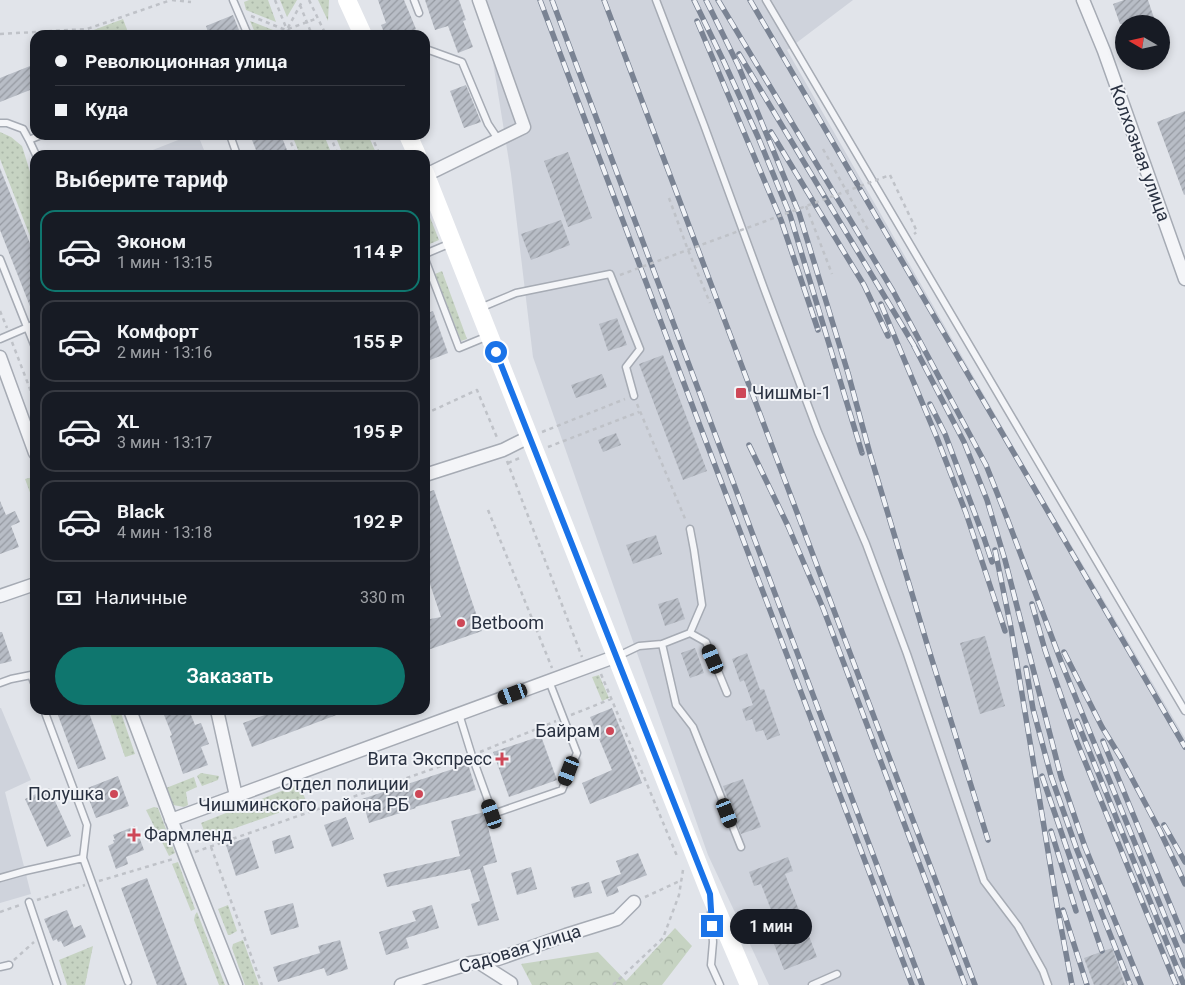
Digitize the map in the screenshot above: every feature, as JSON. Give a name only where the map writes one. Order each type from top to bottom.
[{"type":"main road","points":[[347,0],[361,30]]},
{"type":"main road","points":[[430,187],[710,894],[749,985]]},
{"type":"street","points":[[430,172],[524,127],[479,0]]},
{"type":"street","name":"Колхозная улица","points":[[1083,0],[1104,51],[1185,279]]},
{"type":"street","points":[[0,357],[30,439]]},
{"type":"street","points":[[430,474],[502,450],[532,444]]},
{"type":"street","points":[[0,596],[30,586]]},
{"type":"street","points":[[172,820],[617,656]]},
{"type":"street","points":[[132,715],[236,985]]},
{"type":"street","points":[[222,715],[236,796]]},
{"type":"street","name":"Садовая улица","points":[[401,985],[471,963],[498,958],[617,919],[634,902]]},
{"type":"street","points":[[478,962],[511,985]]},
{"type":"lane","points":[[233,0],[246,30]]},
{"type":"lane","points":[[414,0],[419,13]]},
{"type":"lane","points":[[656,0],[818,432],[866,544],[907,654],[984,881],[1018,926],[1043,971],[1048,985]]},
{"type":"lane","points":[[766,0],[1185,711]]},
{"type":"lane","points":[[430,50],[462,62],[488,124],[498,140]]},
{"type":"lane","points":[[0,123],[7,123],[23,129],[34,150]]},
{"type":"lane","points":[[430,252],[452,243]]},
{"type":"lane","points":[[0,258],[30,335]]},
{"type":"lane","points":[[430,272],[459,348],[490,335]]},
{"type":"lane","points":[[479,308],[516,293],[610,274],[640,350],[626,367],[634,396]]},
{"type":"lane","points":[[0,339],[30,326]]},
{"type":"lane","points":[[617,656],[639,646],[662,644],[690,633],[702,605],[690,529]]},
{"type":"lane","points":[[690,633],[706,642],[727,692]]},
{"type":"lane","points":[[662,644],[676,705],[693,727],[741,847]]},
{"type":"lane","points":[[0,683],[30,676]]},
{"type":"lane","points":[[459,714],[492,814],[562,790],[576,753],[563,718],[553,680]]},
{"type":"lane","points":[[46,715],[87,825],[83,858],[128,982]]},
{"type":"lane","points":[[0,878],[83,858]]},
{"type":"lane","points":[[710,894],[713,942],[711,965],[720,985]]},
{"type":"lane","points":[[29,902],[58,985]]},
{"type":"lane","points":[[0,967],[8,965]]},
{"type":"lane","points":[[812,985],[837,974]]},
{"type":"path","points":[[70,30],[87,29],[172,0],[190,2]]},
{"type":"path","points":[[275,0],[287,30]]},
{"type":"path","points":[[287,30],[303,0]]},
{"type":"path","points":[[309,0],[324,30]]},
{"type":"path","points":[[300,4],[310,30]]},
{"type":"path","points":[[238,12],[287,30],[318,18]]},
{"type":"path","points":[[0,34],[30,32]]},
{"type":"path","points":[[822,149],[868,230]]},
{"type":"path","points":[[620,275],[890,175],[914,224]]},
{"type":"path","points":[[670,198],[688,250],[710,303]]},
{"type":"path","points":[[806,206],[832,274]]},
{"type":"path","points":[[0,311],[30,389]]},
{"type":"path","points":[[430,412],[477,390],[591,666],[612,700],[684,871],[679,895],[663,938],[613,985]]},
{"type":"path","points":[[508,463],[532,444],[634,396],[690,529]]},
{"type":"path","points":[[532,444],[640,412]]},
{"type":"path","points":[[488,510],[553,680]]},
{"type":"path","points":[[0,912],[211,847],[472,756],[612,700]]},
{"type":"path","points":[[211,847],[262,985]]},
{"type":"path","points":[[634,902],[682,880]]},
{"type":"path","points":[[8,965],[41,936]]},
{"type":"shaded area","points":[[483,0],[853,0],[787,50],[1023,463],[1185,738],[1185,985],[769,985],[708,855],[533,357],[511,174]]},
{"type":"shaded area","points":[[178,140],[200,140],[204,150],[153,150]]},
{"type":"shaded area","points":[[0,708],[31,780],[5,792],[31,894],[0,903]]},
{"type":"green space","points":[[249,0],[268,0],[276,22],[246,10],[244,2]]},
{"type":"green space","points":[[280,0],[297,0],[287,17]]},
{"type":"green space","points":[[318,0],[329,0],[328,21]]},
{"type":"green space","points":[[123,19],[127,30],[94,30]]},
{"type":"green space","points":[[250,21],[273,30],[254,30]]},
{"type":"green space","points":[[0,132],[11,137],[22,146],[30,172],[30,236],[0,159]]},
{"type":"green space","points":[[294,140],[326,140],[330,150],[298,150]]},
{"type":"green space","points":[[337,140],[370,140],[375,150],[341,150]]},
{"type":"green space","points":[[430,218],[439,240],[430,244]]},
{"type":"green space","points":[[442,271],[467,339],[461,341],[435,274]]},
{"type":"green space","points":[[30,478],[30,492],[25,479]]},
{"type":"green space","points":[[599,675],[609,698],[602,701],[592,677]]},
{"type":"green space","points":[[111,715],[122,715],[135,754],[125,757]]},
{"type":"green space","points":[[201,773],[219,776],[218,780],[202,786],[197,776]]},
{"type":"green space","points":[[194,777],[197,787],[186,792],[188,805],[184,807],[173,805],[166,788]]},
{"type":"green space","points":[[299,784],[307,803],[207,838],[201,823]]},
{"type":"green space","points":[[154,807],[158,808],[175,853],[169,856],[146,810]]},
{"type":"green space","points":[[178,862],[195,909],[191,911],[172,864]]},
{"type":"green space","points":[[228,905],[237,931],[230,935],[228,935],[218,909]]},
{"type":"green space","points":[[197,912],[225,985],[219,985],[194,920]]},
{"type":"green space","points":[[675,928],[692,946],[662,985],[532,985],[521,964],[598,952],[626,981]]},
{"type":"green space","points":[[243,940],[259,985],[245,985],[232,948],[233,944]]},
{"type":"green space","points":[[93,946],[85,985],[67,985],[59,960]]},
{"type":"building","points":[[378,0],[404,0],[416,29],[383,30],[381,25],[386,23]]},
{"type":"building","points":[[425,0],[459,0],[466,20],[463,21],[473,47],[458,53],[448,26],[435,30]]},
{"type":"building","points":[[1124,0],[1148,0],[1153,15],[1117,15],[1113,4]]},
{"type":"building","points":[[233,15],[239,30],[207,30],[206,26]]},
{"type":"building","points":[[30,66],[30,90],[0,102],[0,78]]},
{"type":"building","points":[[466,85],[481,122],[464,128],[450,91]]},
{"type":"building","points":[[1185,111],[1185,194],[1184,195],[1157,122]]},
{"type":"building","points":[[252,140],[283,140],[287,150],[256,150]]},
{"type":"building","points":[[568,152],[592,218],[568,227],[544,161]]},
{"type":"building","points":[[0,168],[30,243],[30,306],[0,230]]},
{"type":"building","points":[[561,220],[570,245],[531,260],[521,234]]},
{"type":"building","points":[[433,311],[448,353],[430,360],[430,312]]},
{"type":"building","points":[[617,318],[627,345],[608,351],[599,324]]},
{"type":"building","points":[[663,355],[707,471],[683,480],[639,364]]},
{"type":"building","points":[[602,374],[607,387],[576,398],[571,385]]},
{"type":"building","points":[[616,433],[621,445],[603,452],[598,440]]},
{"type":"building","points":[[434,490],[482,631],[430,649],[430,619],[441,617],[430,584],[430,491]]},
{"type":"building","points":[[0,501],[6,515],[15,511],[20,522],[11,526],[19,547],[0,554]]},
{"type":"building","points":[[656,535],[662,554],[633,564],[626,545]]},
{"type":"building","points":[[678,598],[685,619],[665,626],[658,604]]},
{"type":"building","points":[[0,632],[2,632],[12,661],[0,664]]},
{"type":"building","points":[[985,636],[1005,706],[980,714],[960,643]]},
{"type":"building","points":[[695,648],[704,673],[690,678],[681,653]]},
{"type":"building","points":[[747,653],[760,690],[764,689],[780,735],[767,740],[763,730],[756,732],[752,719],[746,721],[742,709],[753,705],[744,680],[740,682],[732,659]]},
{"type":"building","points":[[612,708],[642,783],[590,804],[582,783],[612,770],[590,717]]},
{"type":"building","points":[[58,715],[90,715],[106,759],[78,769]]},
{"type":"building","points":[[164,715],[191,715],[195,725],[201,723],[209,744],[201,747],[208,765],[183,774],[170,736],[172,735]]},
{"type":"building","points":[[265,715],[336,715],[252,747],[243,723]]},
{"type":"building","points":[[541,736],[557,780],[509,797],[493,752]]},
{"type":"building","name":"Отдел полиции Чишминского района РБ","points":[[468,764],[476,790],[415,807],[369,823],[362,799]]},
{"type":"building","points":[[118,776],[129,806],[96,818],[85,789]]},
{"type":"building","points":[[743,779],[761,827],[741,834],[723,786]]},
{"type":"building","points":[[49,788],[71,836],[47,847],[25,799]]},
{"type":"building","points":[[484,812],[497,862],[483,866],[499,920],[478,926],[471,904],[480,901],[470,869],[387,887],[383,874],[460,856],[451,821]]},
{"type":"building","points":[[346,817],[354,839],[332,847],[324,825]]},
{"type":"building","points":[[135,826],[144,850],[126,857],[128,864],[116,869],[108,846],[114,843],[113,835]]},
{"type":"building","points":[[290,835],[294,848],[275,854],[272,841]]},
{"type":"building","points":[[249,837],[259,868],[236,876],[226,845]]},
{"type":"building","points":[[638,853],[647,875],[617,887],[619,892],[607,897],[601,881],[621,874],[616,861]]},
{"type":"building","points":[[788,857],[793,871],[785,874],[817,957],[784,970],[774,944],[783,941],[761,884],[754,886],[749,872]]},
{"type":"building","points":[[531,867],[537,889],[517,895],[511,873]]},
{"type":"building","points":[[147,878],[187,985],[157,985],[121,888]]},
{"type":"building","points":[[589,882],[592,893],[574,898],[571,887]]},
{"type":"building","points":[[293,903],[299,927],[271,935],[264,911]]},
{"type":"building","points":[[432,905],[439,928],[406,938],[409,948],[386,955],[379,932],[416,921],[412,911]]},
{"type":"building","points":[[67,910],[74,928],[81,925],[86,937],[64,947],[61,941],[58,942],[57,939],[53,941],[44,919]]},
{"type":"building","points":[[340,940],[348,969],[327,976],[324,968],[278,982],[273,967],[320,953],[318,946]]},
{"type":"building","points":[[1112,948],[1125,985],[1094,985],[1084,958]]},
{"type":"railway","points":[[540,0],[912,985]]},
{"type":"railway","points":[[552,0],[922,985]]},
{"type":"railway","points":[[604,0],[975,985]]},
{"type":"railway","points":[[694,0],[758,137],[790,215],[862,453]]},
{"type":"railway","points":[[706,0],[738,65],[799,213],[928,647],[988,840]]},
{"type":"railway","points":[[718,0],[893,291],[986,465],[1062,664],[1185,966]]},
{"type":"railway","points":[[750,0],[1185,747]]},
{"type":"railway","points":[[697,21],[781,220],[818,330]]},
{"type":"railway","points":[[739,54],[918,352]]},
{"type":"railway","points":[[771,132],[864,285],[888,336]]},
{"type":"railway","points":[[881,304],[966,513],[1005,631]]},
{"type":"railway","points":[[914,346],[964,442],[987,500],[1005,560],[1061,777],[1085,847],[1141,985]]},
{"type":"railway","points":[[930,404],[945,434],[992,562]]},
{"type":"railway","points":[[749,445],[788,526],[823,608],[965,985]]},
{"type":"railway","points":[[995,550],[1011,628],[1072,985]]},
{"type":"railway","points":[[1032,604],[1045,650],[1077,742],[1176,985]]},
{"type":"railway","points":[[1064,652],[1102,727],[1160,831],[1185,884]]},
{"type":"railway","points":[[1026,668],[1033,709],[1051,776],[1077,850],[1130,985]]},
{"type":"railway","points":[[1077,721],[1184,985]]},
{"type":"railway","points":[[1103,741],[1185,941]]},
{"type":"railway","points":[[1042,776],[1102,951]]},
{"type":"railway","points":[[1164,825],[1185,862]]},
{"type":"railway","points":[[1051,831],[1076,911]]},
{"type":"railway","points":[[1063,910],[1087,985]]},
{"type":"place","name":"Чишмы-1","points":[[741,393]]},
{"type":"place","name":"Betboom","points":[[461,623]]},
{"type":"place","name":"Байрам","points":[[610,731]]},
{"type":"place","name":"Вита Экспресс","points":[[502,759]]},
{"type":"place","name":"Полушка","points":[[114,794]]},
{"type":"place","name":"Отдел полиции Чишминского района РБ","points":[[419,794]]},
{"type":"place","name":"Фармленд","points":[[134,835]]},
{"type":"route","points":[[496,352],[710,894],[712,926]]}]
